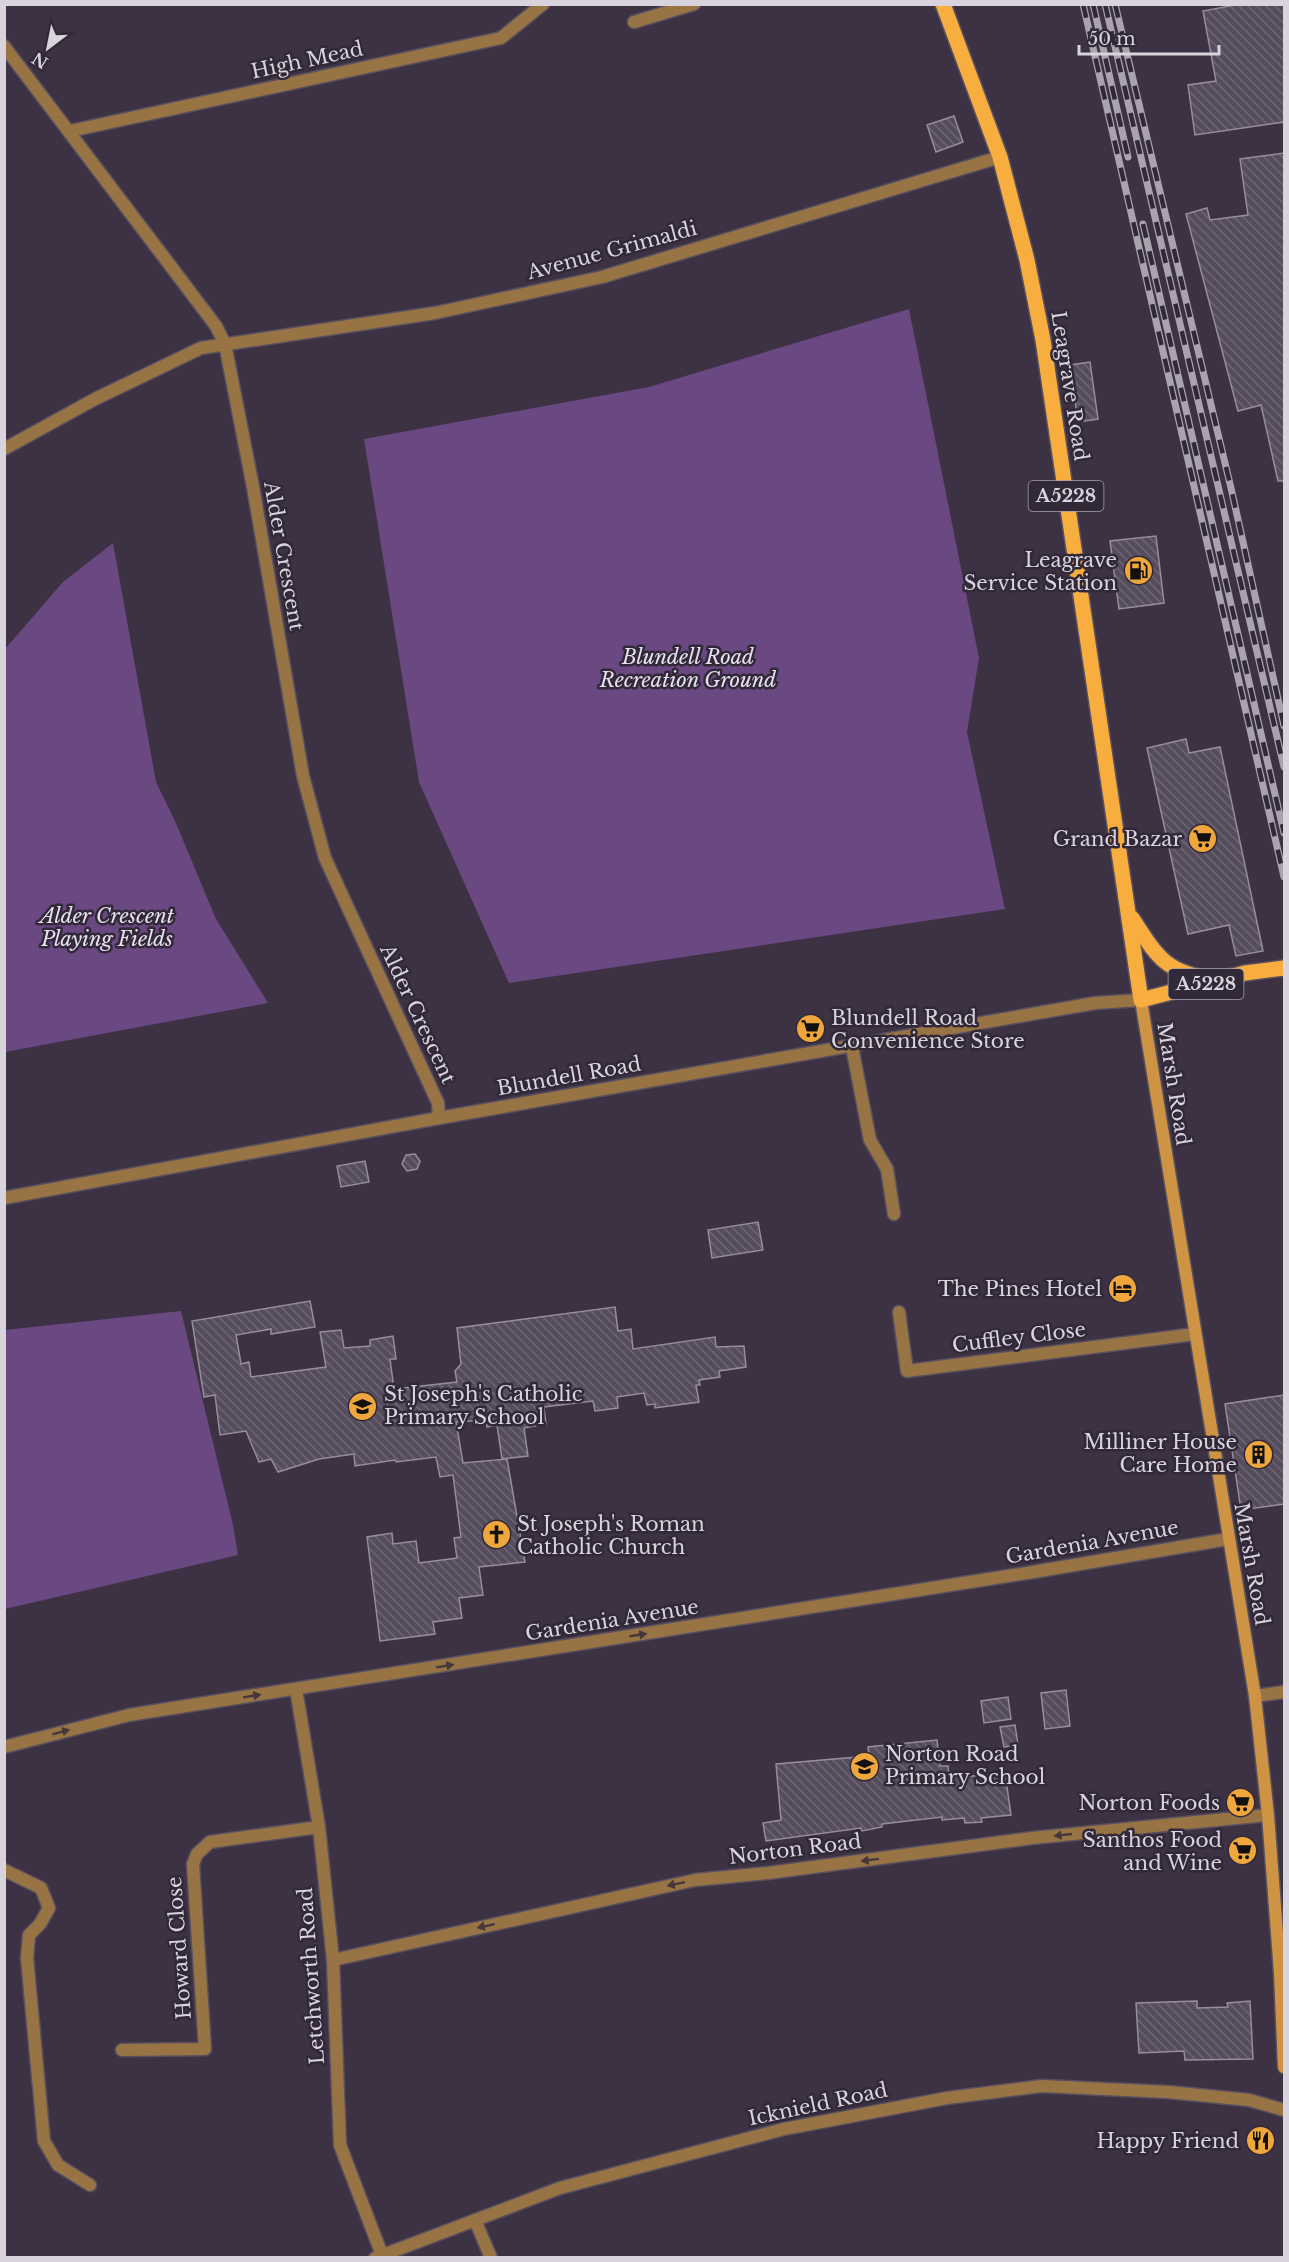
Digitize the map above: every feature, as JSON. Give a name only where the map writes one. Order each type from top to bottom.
[{"type":"main road","name":"Leagrave Road","points":[[943,4],[1000,157],[1027,260],[1043,340],[1141,1000]]},
{"type":"main road","points":[[1129,913],[1151,948],[1167,965],[1184,974],[1215,980]]},
{"type":"main road","name":"A5228","points":[[1141,1000],[1204,985],[1215,980],[1278,968]]},
{"type":"main road","name":"Marsh Road","points":[[1141,1000],[1255,1696],[1282,1973],[1284,2067]]},
{"type":"street","name":"High Mead","points":[[70,131],[501,38],[543,4]]},
{"type":"street","points":[[634,22],[694,4]]},
{"type":"street","name":"Alder Crescent","points":[[4,46],[216,326],[225,344],[253,487],[303,776],[325,858],[438,1103],[439,1118]]},
{"type":"street","name":"Avenue Grimaldi","points":[[4,449],[152,371],[201,348],[435,313],[602,277],[1000,157]]},
{"type":"street","name":"Blundell Road","points":[[4,1197],[1095,1003],[1141,1000]]},
{"type":"street","points":[[852,1047],[870,1140],[887,1169],[894,1214]]},
{"type":"street","name":"Cuffley Close","points":[[899,1312],[907,1371],[1195,1335]]},
{"type":"street","name":"Gardenia Avenue","points":[[4,1747],[129,1715],[1069,1567],[1228,1539]]},
{"type":"street","name":"Letchworth Road","points":[[296,1689],[319,1827],[333,1960],[340,2145],[379,2256]]},
{"type":"street","points":[[1255,1696],[1284,1692]]},
{"type":"street","name":"Norton Road","points":[[333,1960],[695,1880],[768,1873],[1032,1838],[1268,1815]]},
{"type":"street","name":"Howard Close","points":[[122,2050],[206,2049],[193,1864],[196,1854],[210,1842],[319,1827]]},
{"type":"street","points":[[4,1870],[41,1888],[49,1908],[40,1924],[29,1935],[27,1958],[44,2141],[58,2165],[90,2185]]},
{"type":"street","name":"Icknield Road","points":[[379,2256],[560,2188],[773,2132],[947,2098],[1042,2086],[1168,2092],[1249,2100],[1284,2110]]},
{"type":"street","points":[[475,2220],[491,2258]]},
{"type":"green space","name":"Blundell Road Recreation Ground","points":[[909,309],[979,658],[967,732],[1005,909],[509,983],[419,782],[364,439],[649,387]]},
{"type":"green space","name":"Alder Crescent Playing Fields","points":[[113,543],[156,782],[216,919],[268,1003],[5,1052],[5,649],[63,582]]},
{"type":"green space","points":[[181,1311],[233,1525],[238,1555],[5,1609],[5,1330]]},
{"type":"building","points":[[1240,4],[1284,4],[1284,122],[1195,135],[1188,85],[1216,81],[1203,11]]},
{"type":"building","points":[[954,116],[963,142],[936,152],[927,125]]},
{"type":"building","points":[[1284,153],[1284,481],[1278,481],[1261,405],[1238,411],[1186,214],[1207,208],[1210,220],[1248,215],[1240,159]]},
{"type":"building","points":[[1090,362],[1098,419],[1078,422],[1070,365]]},
{"type":"building","points":[[1156,536],[1164,603],[1119,609],[1110,541]]},
{"type":"building","name":"Grand Bazar","points":[[1186,739],[1189,753],[1220,747],[1263,951],[1236,956],[1229,925],[1188,934],[1147,748]]},
{"type":"building","points":[[415,1154],[420,1161],[417,1169],[407,1171],[402,1164],[406,1155]]},
{"type":"building","points":[[365,1161],[369,1182],[341,1187],[337,1166]]},
{"type":"building","points":[[758,1222],[763,1250],[712,1258],[708,1230]]},
{"type":"building","points":[[310,1301],[315,1327],[271,1334],[271,1329],[236,1335],[241,1364],[249,1362],[251,1377],[326,1367],[320,1332],[341,1330],[344,1348],[370,1346],[370,1340],[393,1336],[396,1359],[390,1359],[394,1389],[457,1382],[455,1371],[461,1364],[457,1328],[615,1307],[618,1331],[631,1329],[633,1349],[715,1337],[716,1347],[744,1346],[746,1367],[719,1371],[720,1377],[699,1380],[700,1385],[696,1385],[699,1402],[655,1408],[655,1404],[647,1405],[644,1393],[617,1397],[618,1408],[595,1411],[593,1401],[544,1407],[546,1424],[524,1428],[528,1456],[502,1459],[497,1425],[487,1427],[486,1420],[456,1422],[463,1463],[507,1459],[525,1562],[479,1567],[483,1595],[459,1598],[462,1618],[433,1622],[435,1634],[380,1641],[367,1537],[392,1533],[393,1544],[416,1541],[419,1563],[457,1558],[454,1538],[461,1537],[453,1475],[440,1477],[436,1457],[355,1466],[354,1454],[319,1459],[278,1472],[271,1459],[259,1462],[246,1431],[220,1435],[215,1395],[204,1397],[192,1321]]},
{"type":"building","name":"Milliner House Care Home","points":[[1284,1395],[1284,1504],[1241,1510],[1225,1404]]},
{"type":"building","points":[[1066,1690],[1070,1726],[1045,1729],[1041,1693]]},
{"type":"building","points":[[1008,1697],[1011,1719],[984,1723],[981,1701]]},
{"type":"building","points":[[1015,1725],[1018,1745],[1004,1747],[1000,1727]]},
{"type":"building","points":[[937,1740],[940,1766],[948,1766],[949,1778],[1005,1773],[1011,1815],[981,1818],[982,1822],[965,1823],[964,1818],[942,1820],[942,1817],[882,1824],[882,1827],[862,1831],[861,1828],[766,1841],[763,1823],[781,1820],[776,1764],[869,1756],[868,1747]]},
{"type":"building","points":[[1197,2001],[1197,2008],[1228,2007],[1227,2003],[1250,2001],[1253,2059],[1185,2060],[1184,2051],[1139,2053],[1136,2003]]},
{"type":"railway","points":[[1083,4],[1284,877]]},
{"type":"railway","points":[[1093,4],[1128,157]]},
{"type":"railway","points":[[1105,4],[1284,767]]},
{"type":"railway","points":[[1115,4],[1231,488],[1284,726]]},
{"type":"railway","points":[[1143,224],[1284,833]]},
{"type":"place","name":"Leagrave Service Station","points":[[1138,571]]},
{"type":"place","name":"Grand Bazar","points":[[1203,839]]},
{"type":"place","name":"Blundell Road Convenience Store","points":[[810,1029]]},
{"type":"place","name":"The Pines Hotel","points":[[1123,1289]]},
{"type":"place","name":"St Joseph's Catholic Primary School","points":[[363,1406]]},
{"type":"place","name":"Milliner House Care Home","points":[[1258,1454]]},
{"type":"place","name":"St Joseph's Roman Catholic Church","points":[[496,1535]]},
{"type":"place","name":"Norton Road Primary School","points":[[864,1766]]},
{"type":"place","name":"Norton Foods","points":[[1241,1803]]},
{"type":"place","name":"Santhos Food and Wine","points":[[1243,1851]]},
{"type":"place","name":"Happy Friend","points":[[1260,2141]]}]
